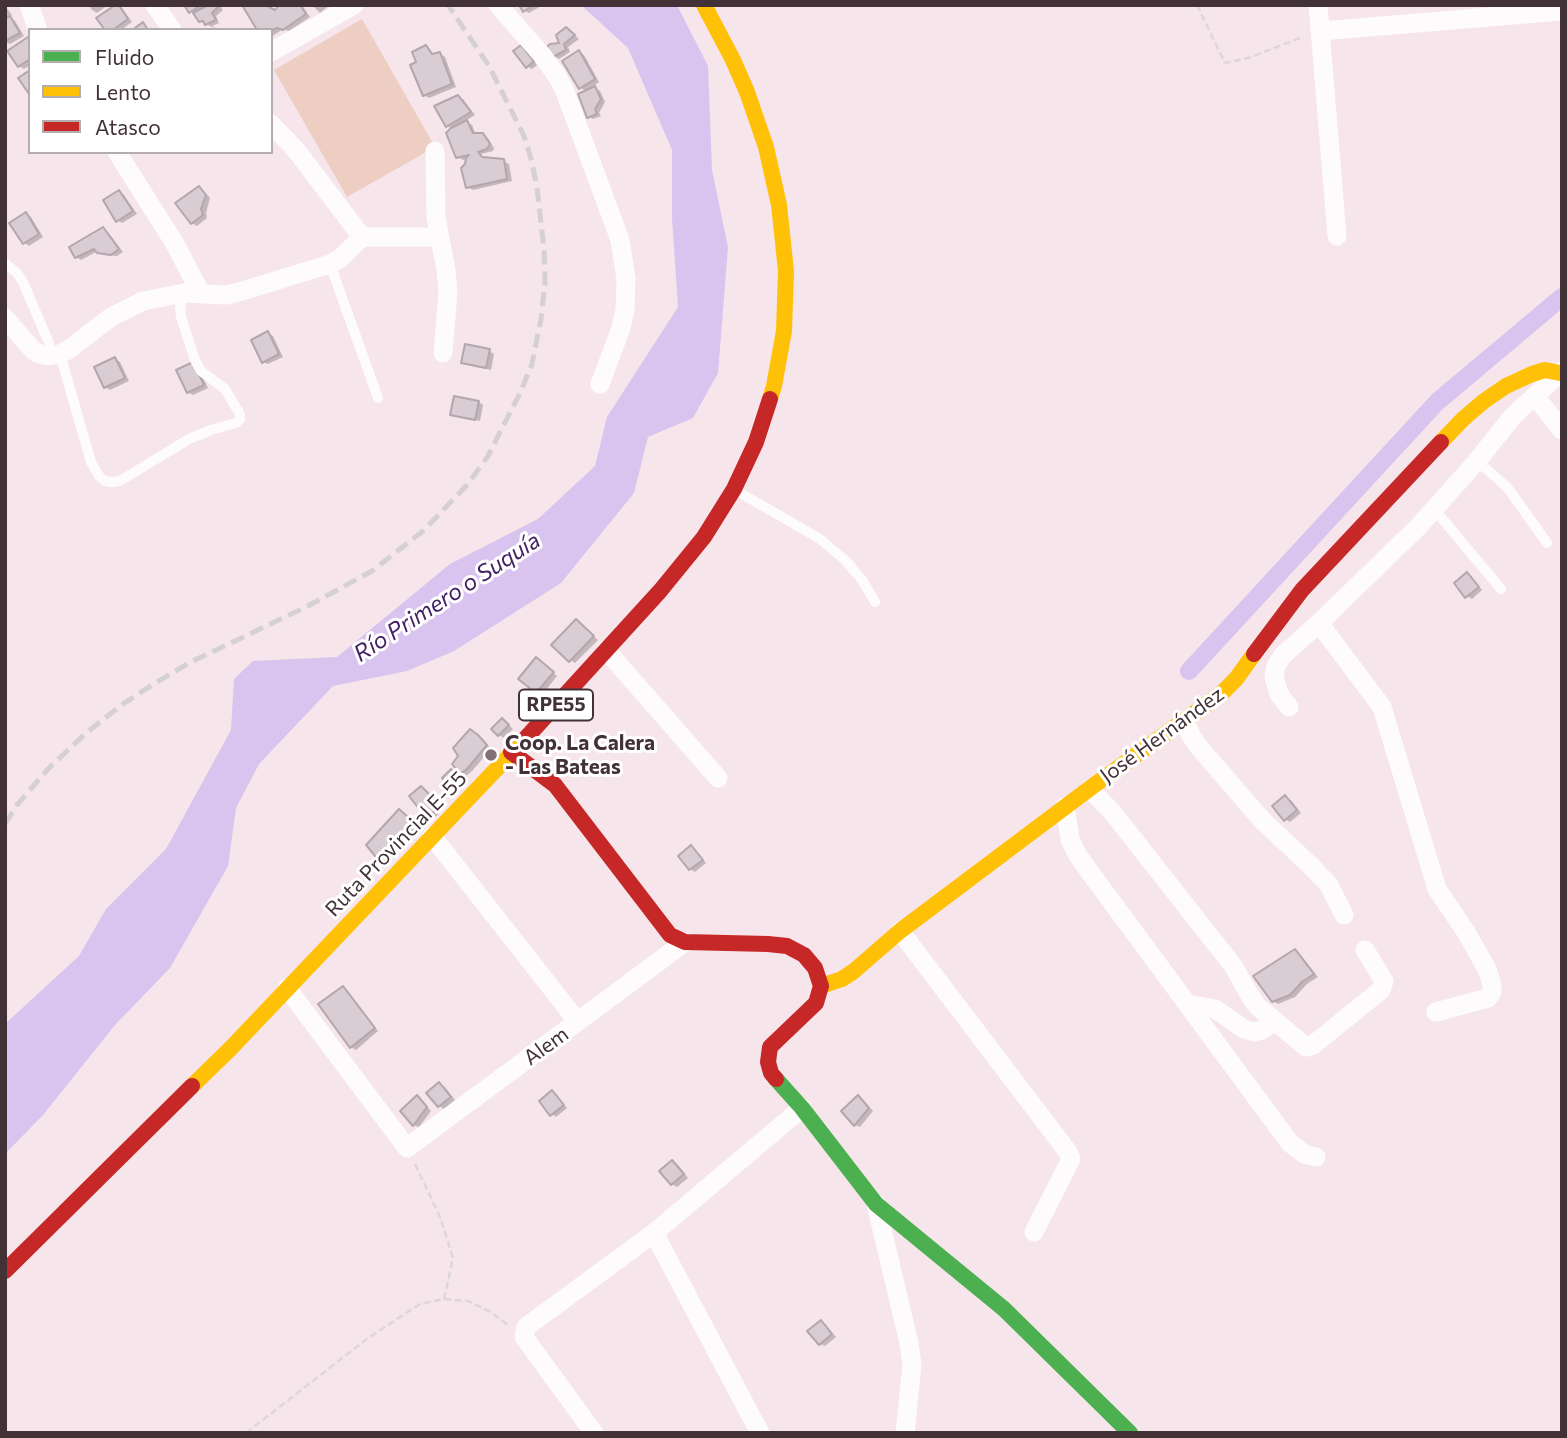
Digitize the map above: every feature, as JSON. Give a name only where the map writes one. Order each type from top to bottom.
[{"type":"street","points":[[29,5],[37,28]]},
{"type":"street","points":[[155,5],[171,28]]},
{"type":"street","points":[[273,51],[354,5]]},
{"type":"street","points":[[498,5],[558,76],[620,240],[626,279],[625,310],[600,384]]},
{"type":"street","name":"Ruta Provincial E-55","points":[[5,1270],[230,1049],[511,752],[684,563],[734,489],[756,442],[774,386],[784,331],[786,271],[779,205],[766,147],[747,92],[704,5]]},
{"type":"street","points":[[1318,5],[1337,236]]},
{"type":"street","points":[[1320,31],[1507,10],[1562,11]]},
{"type":"street","points":[[273,126],[296,150],[362,237]]},
{"type":"street","points":[[435,151],[436,217],[448,292],[443,353]]},
{"type":"street","points":[[118,154],[175,244],[192,293]]},
{"type":"street","points":[[5,318],[33,350],[39,354],[55,355],[68,350],[111,317],[143,301],[192,293],[226,295],[239,292],[330,264],[340,259],[362,237],[440,237]]},
{"type":"street","name":"José Hernández","points":[[821,986],[842,979],[854,971],[900,931],[1221,694],[1236,679],[1302,590],[1463,419],[1506,386],[1545,370],[1561,372]]},
{"type":"street","name":"José Hernández","points":[[1289,707],[1279,694],[1274,677],[1276,666],[1283,655],[1418,527],[1513,416],[1561,372]]},
{"type":"street","points":[[1535,396],[1562,430]]},
{"type":"street","points":[[1319,623],[1382,707],[1437,889],[1483,959],[1492,985],[1488,998],[1436,1012]]},
{"type":"street","points":[[606,650],[718,778]]},
{"type":"street","points":[[1185,720],[1198,746],[1262,820],[1329,886],[1344,915]]},
{"type":"street","points":[[511,752],[555,785],[670,935],[685,942],[787,946],[803,954],[815,968],[821,986],[816,1003],[770,1047],[768,1062],[771,1073],[802,1108],[876,1204],[1004,1309],[1130,1433]]},
{"type":"street","points":[[1090,789],[1113,813],[1234,967],[1257,1006],[1306,1047],[1313,1045],[1381,990],[1384,981],[1365,950]]},
{"type":"street","points":[[1065,807],[1070,839],[1077,854],[1290,1143],[1304,1154],[1316,1157]]},
{"type":"street","points":[[432,836],[578,1022]]},
{"type":"street","points":[[900,931],[1068,1152],[1071,1159],[1034,1232]]},
{"type":"street","name":"Alem","points":[[407,1148],[685,942]]},
{"type":"street","points":[[287,988],[407,1148]]},
{"type":"street","points":[[1188,1004],[1215,1009],[1244,1029],[1254,1032],[1275,1021]]},
{"type":"street","points":[[594,1433],[524,1336],[526,1327],[654,1233],[802,1108]]},
{"type":"street","points":[[876,1204],[912,1365],[905,1433]]},
{"type":"street","points":[[654,1233],[760,1433]]},
{"type":"lane","points":[[5,263],[23,282],[55,355],[91,462],[105,481],[120,481],[189,439],[236,423],[240,419],[240,414],[225,389],[201,371],[195,360],[180,308],[192,293]]},
{"type":"lane","points":[[330,264],[379,398]]},
{"type":"lane","points":[[1477,461],[1507,487],[1547,543]]},
{"type":"lane","points":[[734,489],[820,539],[846,561],[875,602]]},
{"type":"lane","points":[[1434,509],[1501,589]]},
{"type":"path","points":[[1198,5],[1225,63],[1248,58],[1320,31]]},
{"type":"path","points":[[407,1148],[440,1217],[453,1258],[443,1299]]},
{"type":"path","points":[[246,1433],[368,1338],[419,1304],[443,1299],[468,1301],[491,1312],[524,1336]]},
{"type":"shaded area","points":[[362,19],[435,147],[347,197],[274,70]]},
{"type":"water","name":"Río Primero o Suquía","points":[[581,5],[677,5],[708,66],[712,170],[728,247],[718,373],[693,418],[648,437],[634,493],[561,583],[454,651],[407,671],[333,686],[259,764],[236,808],[228,866],[170,968],[115,1025],[43,1115],[5,1154],[5,1024],[79,956],[106,909],[166,849],[231,730],[234,679],[253,661],[337,657],[450,564],[538,519],[595,466],[607,417],[678,307],[672,218],[672,150],[628,48]]},
{"type":"building","points":[[119,5],[128,19],[116,28],[104,28],[96,18]]},
{"type":"building","points":[[184,5],[201,5],[189,13]]},
{"type":"building","points":[[208,5],[218,5],[212,13],[216,20],[205,25],[203,21],[199,22],[193,13]]},
{"type":"building","points":[[242,5],[265,5],[275,10],[279,5],[300,5],[306,14],[283,30],[256,28]]},
{"type":"building","points":[[519,5],[534,5],[523,12]]},
{"type":"building","points":[[10,16],[20,33],[5,41],[5,19]]},
{"type":"building","points":[[143,22],[147,28],[135,28]]},
{"type":"building","points":[[566,27],[575,35],[564,44],[566,50],[553,57],[546,48],[550,44],[559,43],[556,35]]},
{"type":"building","points":[[28,37],[28,60],[18,67],[7,51]]},
{"type":"building","points":[[426,45],[432,54],[440,52],[452,84],[423,96],[410,65],[416,62],[412,52]]},
{"type":"building","points":[[521,45],[534,61],[526,68],[513,51]]},
{"type":"building","points":[[579,50],[595,79],[579,89],[562,61]]},
{"type":"building","points":[[28,71],[28,93],[18,78]]},
{"type":"building","points":[[595,86],[601,99],[595,109],[597,114],[587,118],[578,94]]},
{"type":"building","points":[[458,95],[471,112],[446,127],[434,106]]},
{"type":"building","points":[[467,120],[473,133],[483,133],[490,144],[487,149],[478,152],[482,157],[504,159],[507,179],[466,188],[461,168],[469,155],[456,158],[446,133]]},
{"type":"building","points":[[199,186],[206,195],[201,209],[203,215],[191,224],[175,203]]},
{"type":"building","points":[[119,190],[133,211],[116,222],[103,200]]},
{"type":"building","points":[[26,212],[39,234],[23,244],[9,223]]},
{"type":"building","points":[[103,227],[119,249],[111,255],[97,253],[94,249],[75,258],[69,247]]},
{"type":"building","points":[[268,331],[279,354],[262,363],[251,340]]},
{"type":"building","points":[[465,344],[490,349],[486,368],[461,363]]},
{"type":"building","points":[[115,357],[125,378],[104,388],[94,367]]},
{"type":"building","points":[[193,362],[204,385],[187,393],[176,370]]},
{"type":"building","points":[[454,396],[479,401],[475,420],[450,415]]},
{"type":"building","points":[[1467,572],[1479,587],[1465,598],[1454,583]]},
{"type":"building","points":[[576,619],[594,636],[569,662],[551,645]]},
{"type":"building","points":[[536,657],[554,672],[536,693],[518,679]]},
{"type":"building","points":[[502,718],[509,725],[498,736],[491,729]]},
{"type":"building","points":[[470,729],[487,745],[460,774],[452,764],[458,756],[453,748]]},
{"type":"building","points":[[451,769],[460,780],[450,789],[442,778]]},
{"type":"building","points":[[421,786],[433,798],[430,803],[436,810],[428,816],[409,796]]},
{"type":"building","points":[[1285,795],[1297,810],[1284,821],[1272,806]]},
{"type":"building","points":[[399,809],[417,825],[381,863],[366,845]]},
{"type":"building","points":[[691,845],[703,860],[689,870],[678,856]]},
{"type":"building","points":[[1295,949],[1314,974],[1290,995],[1272,1002],[1253,976]]},
{"type":"building","points":[[343,986],[375,1028],[350,1048],[318,1004]]},
{"type":"building","points":[[439,1082],[451,1097],[438,1107],[426,1093]]},
{"type":"building","points":[[552,1090],[564,1105],[550,1116],[539,1101]]},
{"type":"building","points":[[417,1095],[427,1107],[413,1126],[400,1111]]},
{"type":"building","points":[[858,1095],[869,1108],[854,1126],[841,1111]]},
{"type":"building","points":[[672,1160],[684,1174],[671,1185],[659,1171]]},
{"type":"building","points":[[821,1320],[832,1334],[819,1345],[807,1331]]},
{"type":"waterway","points":[[1189,671],[1437,402],[1562,297]]},
{"type":"railway","points":[[5,824],[17,805],[49,768],[120,706],[189,663],[308,606],[372,571],[423,531],[467,485],[488,456],[532,364],[545,283],[544,249],[537,188],[524,136],[489,66],[448,5]]},
{"type":"traffic: fast","points":[[776,1079],[802,1108],[876,1204],[1004,1309],[1130,1433]]},
{"type":"traffic: slow","points":[[704,5],[747,92],[766,147],[779,205],[786,271],[784,331],[770,399]]},
{"type":"traffic: slow","points":[[1441,442],[1463,419],[1506,386],[1545,370],[1560,373]]},
{"type":"traffic: slow","points":[[821,986],[842,979],[854,971],[900,931],[1221,694],[1254,654]]},
{"type":"traffic: slow","points":[[192,1086],[525,739]]},
{"type":"traffic: jam","points":[[525,739],[660,591],[704,537],[734,489],[756,442],[770,399]]},
{"type":"traffic: jam","points":[[1254,654],[1302,590],[1441,442]]},
{"type":"traffic: jam","points":[[511,752],[555,785],[670,935],[685,942],[787,946],[804,955],[815,968],[821,986],[816,1003],[770,1047],[768,1062],[776,1079]]},
{"type":"traffic: jam","points":[[5,1271],[192,1086]]},
{"type":"place","name":"Coop. La Calera - Las Bateas","points":[[491,755]]}]
